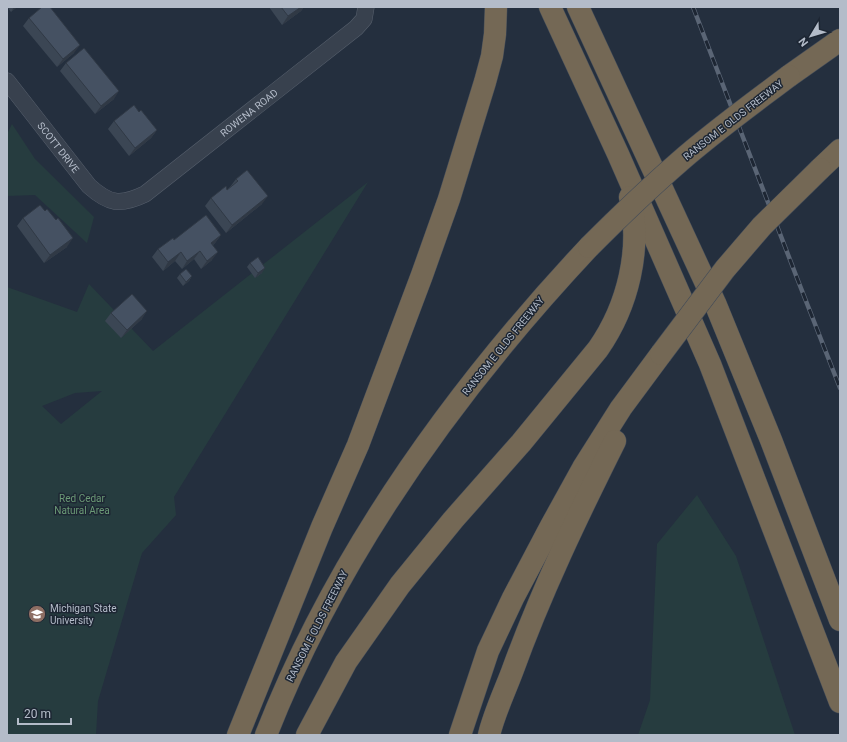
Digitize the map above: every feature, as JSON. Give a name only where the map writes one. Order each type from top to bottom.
[{"type":"highway","points":[[238,735],[322,527],[358,445],[430,254],[449,199],[492,56],[495,34],[496,7]]},
{"type":"highway","points":[[550,7],[618,154],[710,364],[840,702]]},
{"type":"highway","points":[[578,7],[715,302],[768,432],[840,620]]},
{"type":"highway","name":"RANSOM E OLDS FREEWAY","points":[[266,735],[288,682],[327,603],[377,518],[441,425],[496,352],[537,303],[589,247],[624,212],[679,162],[789,76],[840,40]]},
{"type":"highway","points":[[460,735],[488,651],[520,585],[583,468],[621,408],[725,269],[762,226],[840,150]]},
{"type":"highway","points":[[307,735],[346,662],[400,585],[453,520],[525,437],[608,335],[624,296],[631,271],[634,250],[634,228],[631,202],[618,154]]},
{"type":"highway","points":[[489,735],[518,654],[550,576],[578,516],[661,354]]},
{"type":"street","name":"ROWENA ROAD","points":[[118,202],[132,201],[145,194],[356,28],[364,19],[366,7]]},
{"type":"street","name":"SCOTT DRIVE","points":[[7,81],[89,186],[101,197],[118,202]]},
{"type":"green space","points":[[12,124],[35,159],[94,217],[87,243],[35,195],[7,196],[7,134]]},
{"type":"green space","name":"Red Cedar Natural Area","points":[[368,182],[174,497],[176,515],[142,553],[98,701],[96,735],[7,735],[7,287],[77,312],[89,284],[153,351]],"holes":[[[102,391],[61,424],[42,406],[75,393]]]},
{"type":"green space","points":[[697,495],[736,556],[795,735],[638,735],[650,700],[657,544]]},
{"type":"building","points":[[42,7],[50,7],[80,45],[63,59],[29,18]]},
{"type":"building","points":[[281,7],[301,7],[288,16]]},
{"type":"building","points":[[84,48],[119,91],[101,106],[66,63]]},
{"type":"building","points":[[134,105],[139,112],[141,110],[157,130],[135,148],[114,121]]},
{"type":"building","points":[[247,170],[268,196],[232,225],[211,198],[226,186],[227,190],[238,181],[236,179]]},
{"type":"building","points":[[40,205],[45,211],[47,209],[56,220],[58,218],[73,238],[50,255],[23,218]]},
{"type":"building","points":[[206,215],[221,235],[211,243],[218,252],[207,261],[200,251],[187,261],[181,252],[168,262],[158,249],[173,238],[174,240]]},
{"type":"building","points":[[258,257],[265,268],[258,273],[250,263]]},
{"type":"building","points":[[186,269],[192,276],[186,282],[180,274]]},
{"type":"building","points":[[132,294],[147,311],[127,330],[111,313]]},
{"type":"railway","points":[[693,7],[840,388]]},
{"type":"place","name":"Michigan State University","points":[[37,614]]}]
